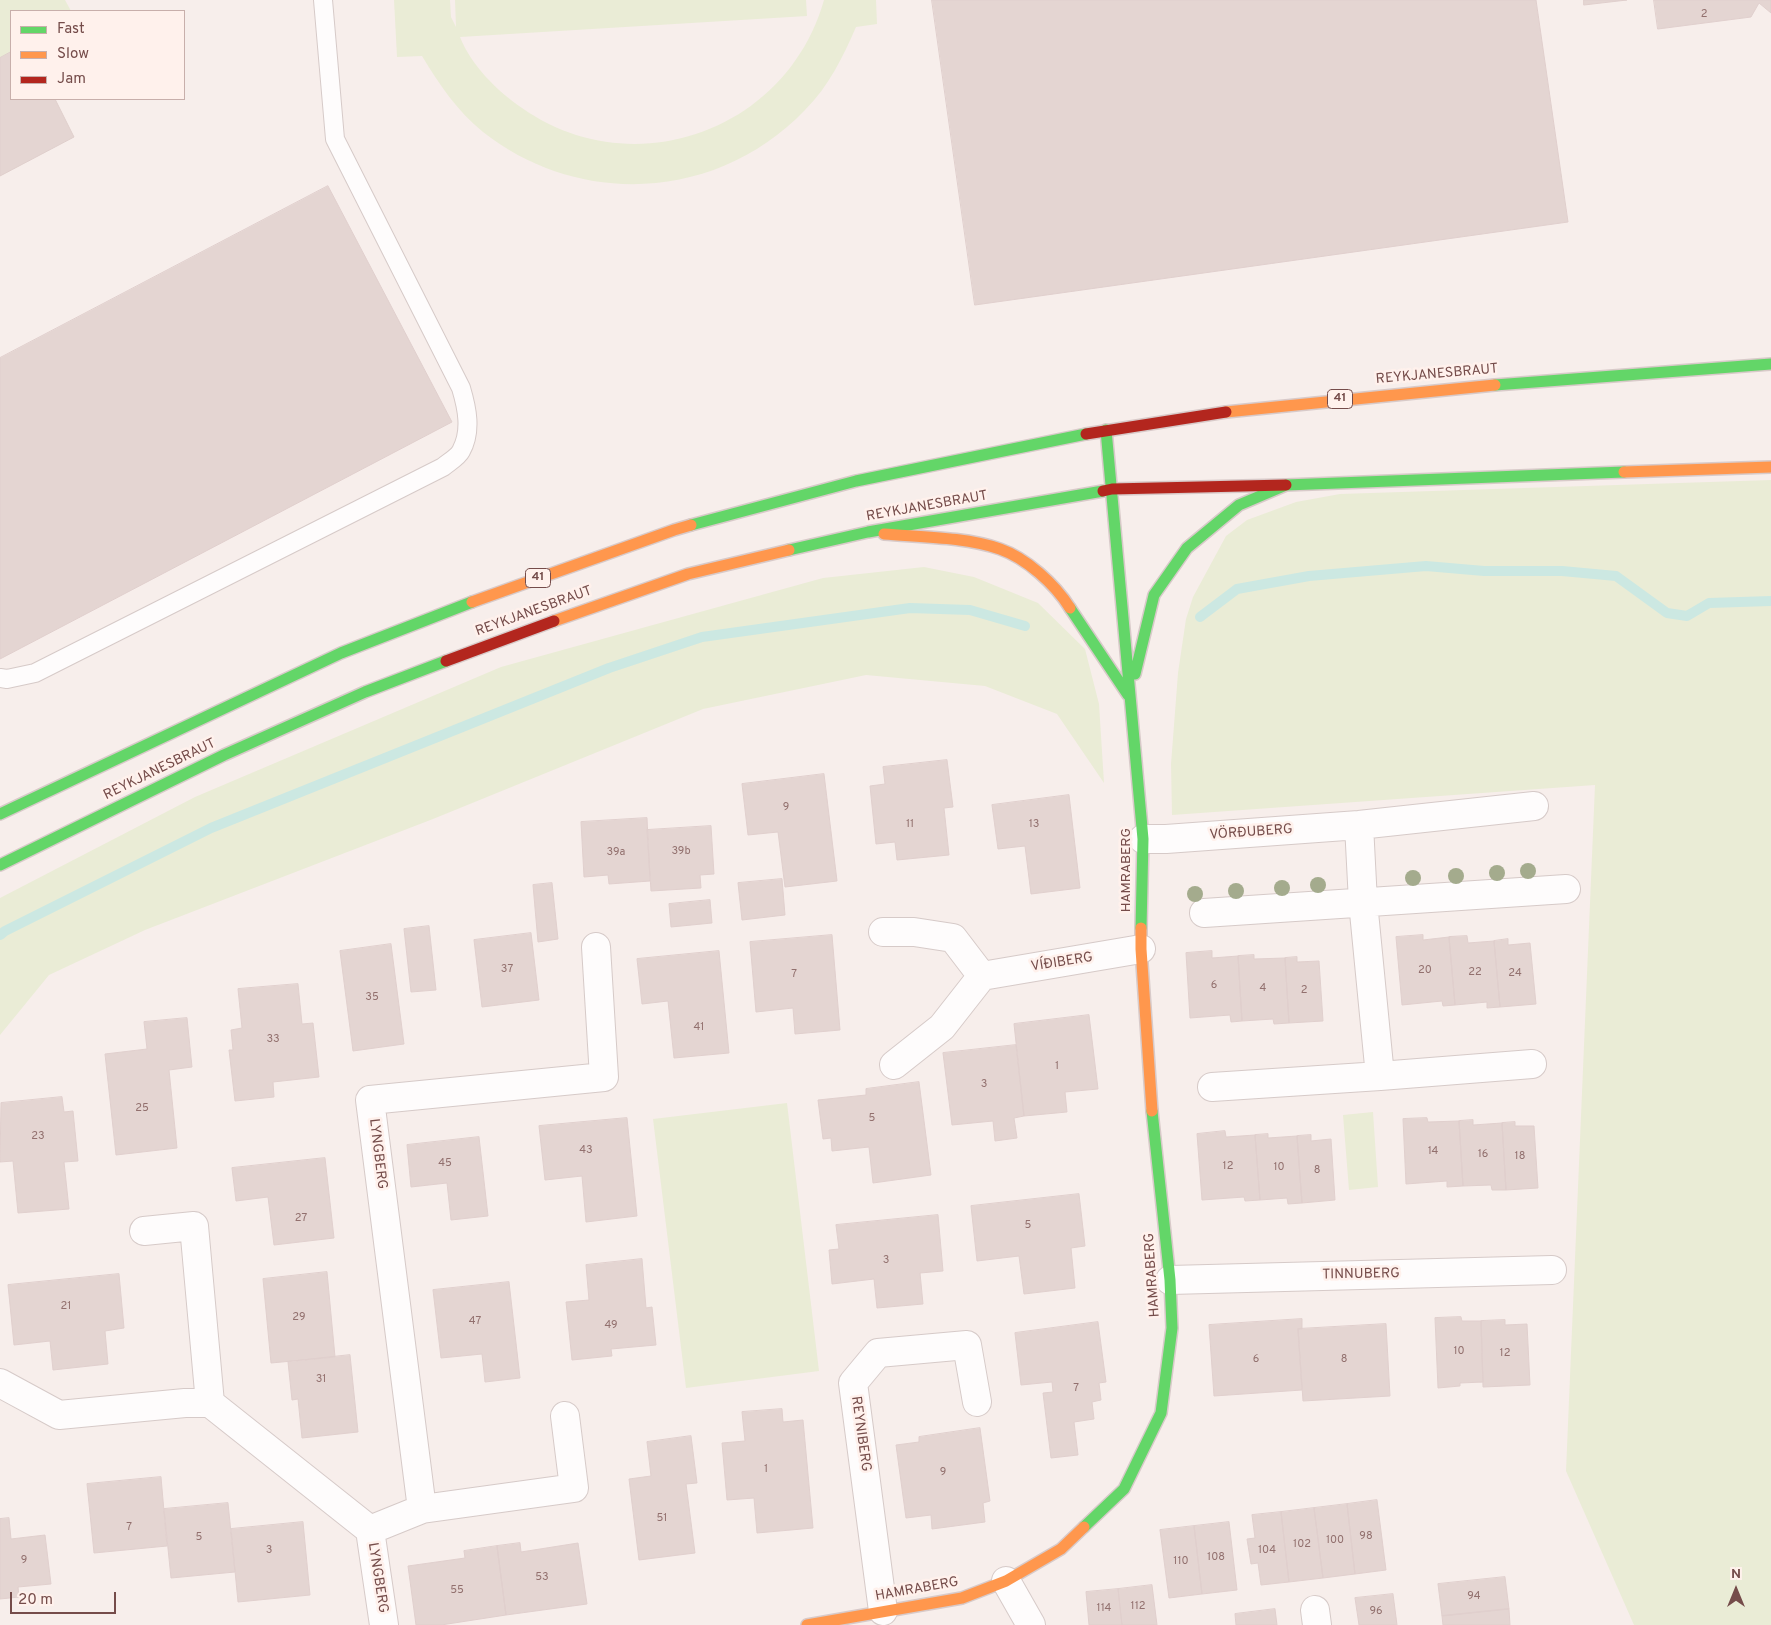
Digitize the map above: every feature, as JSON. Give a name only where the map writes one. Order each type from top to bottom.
[{"type":"main road","name":"REYKJANESBRAUT","points":[[0,814],[341,653],[489,595],[655,537],[856,481],[1106,430],[1192,416],[1325,400],[1575,378],[1771,364]]},
{"type":"main road","points":[[1106,430],[1129,697]]},
{"type":"main road","name":"REYKJANESBRAUT","points":[[0,865],[242,747],[365,692],[484,646],[688,574],[868,532],[1112,489],[1286,485],[1771,467]]},
{"type":"main road","points":[[1129,697],[1154,595],[1187,548],[1239,505],[1286,485]]},
{"type":"main road","points":[[868,532],[963,540],[1000,549],[1034,568],[1062,595],[1129,697]]},
{"type":"main road","name":"HAMRABERG","points":[[807,1625],[962,1598],[1006,1581],[1062,1549],[1124,1489],[1161,1413],[1172,1328],[1170,1280],[1150,1092],[1141,949],[1143,839],[1129,697]]},
{"type":"street","name":"VÖRÐUBERG","points":[[1143,839],[1359,825],[1534,806]]},
{"type":"street","points":[[1359,825],[1363,902],[1380,1076]]},
{"type":"street","points":[[1204,913],[1566,889]]},
{"type":"street","points":[[883,932],[914,932],[953,938],[982,976],[942,1027],[894,1065]]},
{"type":"street","name":"LYNGBERG","points":[[422,1509],[370,1100],[604,1077],[596,948]]},
{"type":"street","name":"VÍÐIBERG","points":[[982,976],[1141,949]]},
{"type":"street","points":[[1212,1088],[1532,1064]]},
{"type":"street","points":[[0,1383],[58,1415],[175,1404],[210,1403],[194,1226],[144,1231]]},
{"type":"street","name":"TINNUBERG","points":[[1170,1280],[1552,1270]]},
{"type":"street","name":"REYNIBERG","points":[[883,1611],[853,1383],[878,1353],[967,1345],[978,1402]]},
{"type":"street","name":"LYNGBERG","points":[[210,1403],[370,1530],[384,1625]]},
{"type":"street","name":"LYNGBERG","points":[[370,1530],[422,1509],[574,1488],[565,1416]]},
{"type":"street","points":[[1006,1581],[1031,1625]]},
{"type":"lane","points":[[0,678],[7,679],[35,673],[443,467],[461,452],[466,434],[467,410],[461,388],[335,139],[323,0]]},
{"type":"green space","points":[[0,0],[65,0],[70,10],[10,10],[10,100],[56,100],[74,137],[0,176]]},
{"type":"green space","points":[[394,0],[450,0],[451,17],[456,27],[455,0],[806,0],[807,16],[460,37],[471,58],[486,77],[503,94],[522,108],[565,131],[611,142],[657,143],[701,132],[741,112],[777,83],[805,45],[824,0],[876,0],[877,24],[856,27],[840,60],[814,101],[770,140],[732,162],[691,177],[649,184],[605,183],[563,174],[521,157],[483,132],[449,97],[422,56],[397,57]]},
{"type":"green space","points":[[1771,480],[1771,1625],[1634,1625],[1566,1471],[1595,785],[1172,815],[1171,764],[1178,673],[1186,619],[1193,597],[1226,536],[1247,520],[1296,502],[1340,494]]},
{"type":"green space","points":[[924,567],[974,577],[1038,603],[1085,649],[1099,704],[1104,783],[1057,714],[985,686],[866,675],[703,709],[433,819],[145,930],[49,975],[0,1035],[0,898],[195,797],[501,667],[823,578]]},
{"type":"green space","points":[[787,1103],[819,1371],[686,1388],[653,1119]]},
{"type":"green space","points":[[1373,1112],[1378,1187],[1349,1190],[1343,1115]]},
{"type":"building","points":[[932,0],[1536,0],[1568,222],[975,305]]},
{"type":"building","points":[[1584,0],[1627,0],[1584,5]]},
{"type":"building","points":[[1654,0],[1771,0],[1771,13],[1759,3],[1751,17],[1658,29]]},
{"type":"building","points":[[10,53],[10,100],[56,100],[74,137],[0,176],[0,58]]},
{"type":"building","points":[[328,186],[452,422],[0,659],[0,358]]},
{"type":"building","points":[[947,760],[953,807],[944,808],[949,855],[897,860],[895,842],[876,844],[870,786],[885,784],[883,767]]},
{"type":"building","points":[[824,774],[837,881],[785,887],[778,832],[748,835],[742,784]]},
{"type":"building","points":[[1069,795],[1080,888],[1031,894],[1025,846],[998,849],[992,805]]},
{"type":"building","points":[[647,818],[650,881],[609,884],[608,875],[584,877],[581,822]]},
{"type":"building","points":[[711,826],[714,874],[700,875],[701,888],[651,891],[647,830]]},
{"type":"building","points":[[782,879],[785,915],[742,920],[738,883]]},
{"type":"building","points":[[552,883],[558,939],[538,942],[533,885]]},
{"type":"building","points":[[710,900],[712,923],[671,927],[669,904]]},
{"type":"building","points":[[429,926],[436,990],[411,992],[404,929]]},
{"type":"building","points":[[531,933],[539,1000],[482,1007],[474,940]]},
{"type":"building","points":[[832,935],[840,1030],[795,1034],[793,1008],[756,1012],[750,942]]},
{"type":"building","points":[[1423,935],[1423,940],[1449,937],[1455,1005],[1443,1006],[1442,1001],[1402,1005],[1396,937]]},
{"type":"building","points":[[1467,936],[1468,943],[1494,941],[1500,1007],[1487,1008],[1487,1002],[1455,1005],[1449,937]]},
{"type":"building","points":[[1508,939],[1508,945],[1530,943],[1536,1004],[1500,1007],[1494,941]]},
{"type":"building","points":[[391,944],[404,1044],[353,1051],[340,951]]},
{"type":"building","points":[[719,951],[729,1053],[674,1058],[668,1001],[642,1004],[637,959]]},
{"type":"building","points":[[1212,951],[1212,958],[1238,956],[1242,1021],[1231,1022],[1230,1015],[1190,1018],[1186,953]]},
{"type":"building","points":[[1254,955],[1254,959],[1285,958],[1289,1023],[1274,1024],[1273,1019],[1242,1021],[1238,956]]},
{"type":"building","points":[[1297,957],[1297,962],[1319,961],[1323,1021],[1289,1023],[1285,958]]},
{"type":"building","points":[[298,984],[302,1024],[313,1023],[319,1077],[273,1082],[274,1097],[235,1101],[229,1050],[233,1050],[231,1030],[242,1028],[238,989]]},
{"type":"building","points":[[1089,1015],[1098,1089],[1065,1092],[1067,1112],[1024,1116],[1014,1024]]},
{"type":"building","points":[[187,1018],[192,1067],[169,1070],[177,1148],[116,1155],[105,1054],[147,1049],[144,1022]]},
{"type":"building","points":[[1016,1045],[1024,1116],[1014,1118],[1017,1138],[995,1141],[993,1121],[952,1125],[943,1053]]},
{"type":"building","points":[[919,1082],[931,1175],[873,1183],[869,1147],[832,1151],[831,1138],[823,1139],[818,1100],[866,1095],[866,1089]]},
{"type":"building","points":[[62,1097],[64,1112],[73,1111],[78,1161],[64,1162],[69,1209],[18,1213],[13,1161],[0,1162],[1,1103]]},
{"type":"building","points":[[627,1118],[637,1216],[586,1222],[582,1176],[545,1180],[539,1126]]},
{"type":"building","points":[[1427,1118],[1428,1122],[1459,1121],[1463,1186],[1447,1187],[1447,1181],[1406,1184],[1403,1119]]},
{"type":"building","points":[[1473,1120],[1473,1125],[1502,1123],[1506,1190],[1492,1190],[1491,1185],[1463,1186],[1459,1121]]},
{"type":"building","points":[[1515,1122],[1515,1126],[1534,1126],[1538,1188],[1506,1190],[1502,1123]]},
{"type":"building","points":[[1225,1131],[1226,1137],[1255,1135],[1260,1200],[1245,1201],[1244,1197],[1202,1200],[1197,1134]]},
{"type":"building","points":[[1268,1134],[1268,1138],[1297,1136],[1302,1203],[1288,1204],[1287,1198],[1260,1200],[1255,1135]]},
{"type":"building","points":[[1311,1135],[1311,1141],[1331,1139],[1335,1200],[1302,1203],[1297,1136]]},
{"type":"building","points":[[479,1137],[488,1216],[451,1220],[447,1183],[411,1187],[407,1145]]},
{"type":"building","points":[[325,1158],[334,1238],[274,1245],[268,1197],[236,1201],[232,1168]]},
{"type":"building","points":[[1079,1194],[1085,1246],[1071,1248],[1075,1288],[1024,1294],[1019,1256],[977,1261],[971,1206]]},
{"type":"building","points":[[938,1215],[943,1271],[920,1273],[923,1304],[877,1308],[874,1279],[832,1284],[829,1250],[839,1249],[836,1225]]},
{"type":"building","points":[[642,1259],[646,1308],[652,1307],[656,1345],[611,1349],[612,1356],[572,1360],[566,1302],[589,1300],[586,1265]]},
{"type":"building","points":[[327,1272],[335,1357],[271,1363],[263,1279]]},
{"type":"building","points":[[119,1274],[124,1328],[105,1331],[108,1364],[53,1370],[50,1341],[14,1345],[8,1285]]},
{"type":"building","points":[[509,1282],[520,1378],[485,1382],[482,1354],[441,1358],[433,1290]]},
{"type":"building","points":[[1461,1317],[1462,1321],[1481,1321],[1483,1382],[1460,1383],[1460,1386],[1438,1388],[1435,1318]]},
{"type":"building","points":[[1302,1319],[1302,1329],[1298,1329],[1302,1390],[1214,1396],[1209,1325]]},
{"type":"building","points":[[1505,1320],[1505,1325],[1527,1324],[1530,1385],[1483,1387],[1481,1321]]},
{"type":"building","points":[[1098,1322],[1106,1382],[1099,1383],[1101,1400],[1092,1402],[1094,1419],[1074,1422],[1078,1455],[1051,1458],[1043,1393],[1053,1392],[1052,1382],[1021,1385],[1015,1333]]},
{"type":"building","points":[[1386,1324],[1390,1396],[1303,1401],[1298,1329]]},
{"type":"building","points":[[350,1355],[358,1432],[302,1438],[298,1399],[292,1400],[288,1362]]},
{"type":"building","points":[[782,1409],[783,1422],[803,1420],[813,1528],[757,1533],[754,1498],[727,1500],[722,1443],[745,1441],[742,1412]]},
{"type":"building","points":[[980,1428],[990,1501],[983,1503],[985,1522],[932,1529],[931,1515],[906,1518],[896,1445],[919,1442],[919,1437]]},
{"type":"building","points":[[691,1436],[697,1483],[686,1484],[695,1553],[639,1560],[629,1479],[651,1476],[647,1442]]},
{"type":"building","points":[[161,1477],[167,1546],[94,1553],[87,1484]]},
{"type":"building","points":[[1377,1500],[1386,1570],[1355,1574],[1347,1504]]},
{"type":"building","points":[[228,1503],[235,1572],[171,1578],[164,1509]]},
{"type":"building","points":[[1347,1504],[1355,1574],[1323,1578],[1314,1508]]},
{"type":"building","points":[[1314,1508],[1323,1578],[1289,1582],[1281,1512]]},
{"type":"building","points":[[1281,1512],[1289,1582],[1261,1585],[1258,1563],[1251,1564],[1247,1539],[1255,1538],[1252,1515]]},
{"type":"building","points":[[9,1518],[11,1539],[45,1535],[51,1584],[18,1587],[19,1597],[0,1599],[0,1519]]},
{"type":"building","points":[[303,1522],[310,1595],[238,1602],[231,1529]]},
{"type":"building","points":[[1229,1522],[1237,1590],[1202,1594],[1194,1526]]},
{"type":"building","points":[[1194,1526],[1202,1594],[1169,1598],[1160,1530]]},
{"type":"building","points":[[520,1543],[521,1552],[578,1543],[587,1604],[506,1615],[497,1546]]},
{"type":"building","points":[[497,1546],[506,1615],[441,1625],[416,1625],[408,1566],[465,1558],[464,1551]]},
{"type":"building","points":[[1505,1577],[1509,1609],[1442,1616],[1438,1584]]},
{"type":"building","points":[[1152,1585],[1157,1625],[1122,1625],[1118,1589]]},
{"type":"building","points":[[1118,1589],[1122,1625],[1089,1625],[1086,1592]]},
{"type":"building","points":[[1393,1594],[1397,1625],[1359,1625],[1355,1598]]},
{"type":"building","points":[[1275,1609],[1277,1625],[1236,1625],[1235,1614]]},
{"type":"building","points":[[1509,1609],[1510,1625],[1443,1625],[1442,1616]]},
{"type":"waterway","points":[[1200,617],[1237,589],[1309,576],[1426,566],[1484,571],[1562,571],[1616,576],[1667,613],[1687,616],[1709,603],[1771,601]]},
{"type":"waterway","points":[[0,935],[211,828],[609,668],[702,637],[910,608],[970,610],[1025,626]]},
{"type":"traffic: fast","points":[[1495,385],[1771,364]]},
{"type":"traffic: fast","points":[[1106,430],[1143,839],[1141,928]]},
{"type":"traffic: fast","points":[[691,525],[856,481],[1086,434]]},
{"type":"traffic: fast","points":[[1286,485],[1624,472]]},
{"type":"traffic: fast","points":[[1135,674],[1154,595],[1187,548],[1239,505],[1286,485]]},
{"type":"traffic: fast","points":[[789,550],[868,532],[1103,491]]},
{"type":"traffic: fast","points":[[0,814],[341,653],[472,602]]},
{"type":"traffic: fast","points":[[1070,608],[1128,695]]},
{"type":"traffic: fast","points":[[0,865],[224,755],[365,692],[446,661]]},
{"type":"traffic: fast","points":[[1084,1527],[1124,1489],[1161,1413],[1172,1328],[1170,1280],[1152,1111]]},
{"type":"traffic: slow","points":[[1226,412],[1495,385]]},
{"type":"traffic: slow","points":[[1624,472],[1771,467]]},
{"type":"traffic: slow","points":[[472,602],[691,525]]},
{"type":"traffic: slow","points":[[884,534],[958,540],[1000,549],[1030,565],[1048,581],[1070,608]]},
{"type":"traffic: slow","points":[[554,621],[688,574],[789,550]]},
{"type":"traffic: slow","points":[[1141,928],[1152,1111]]},
{"type":"traffic: slow","points":[[807,1625],[962,1598],[1006,1581],[1061,1549],[1084,1527]]},
{"type":"traffic: jam","points":[[1086,434],[1226,412]]},
{"type":"traffic: jam","points":[[1103,491],[1112,489],[1286,485]]},
{"type":"traffic: jam","points":[[446,661],[554,621]]}]
